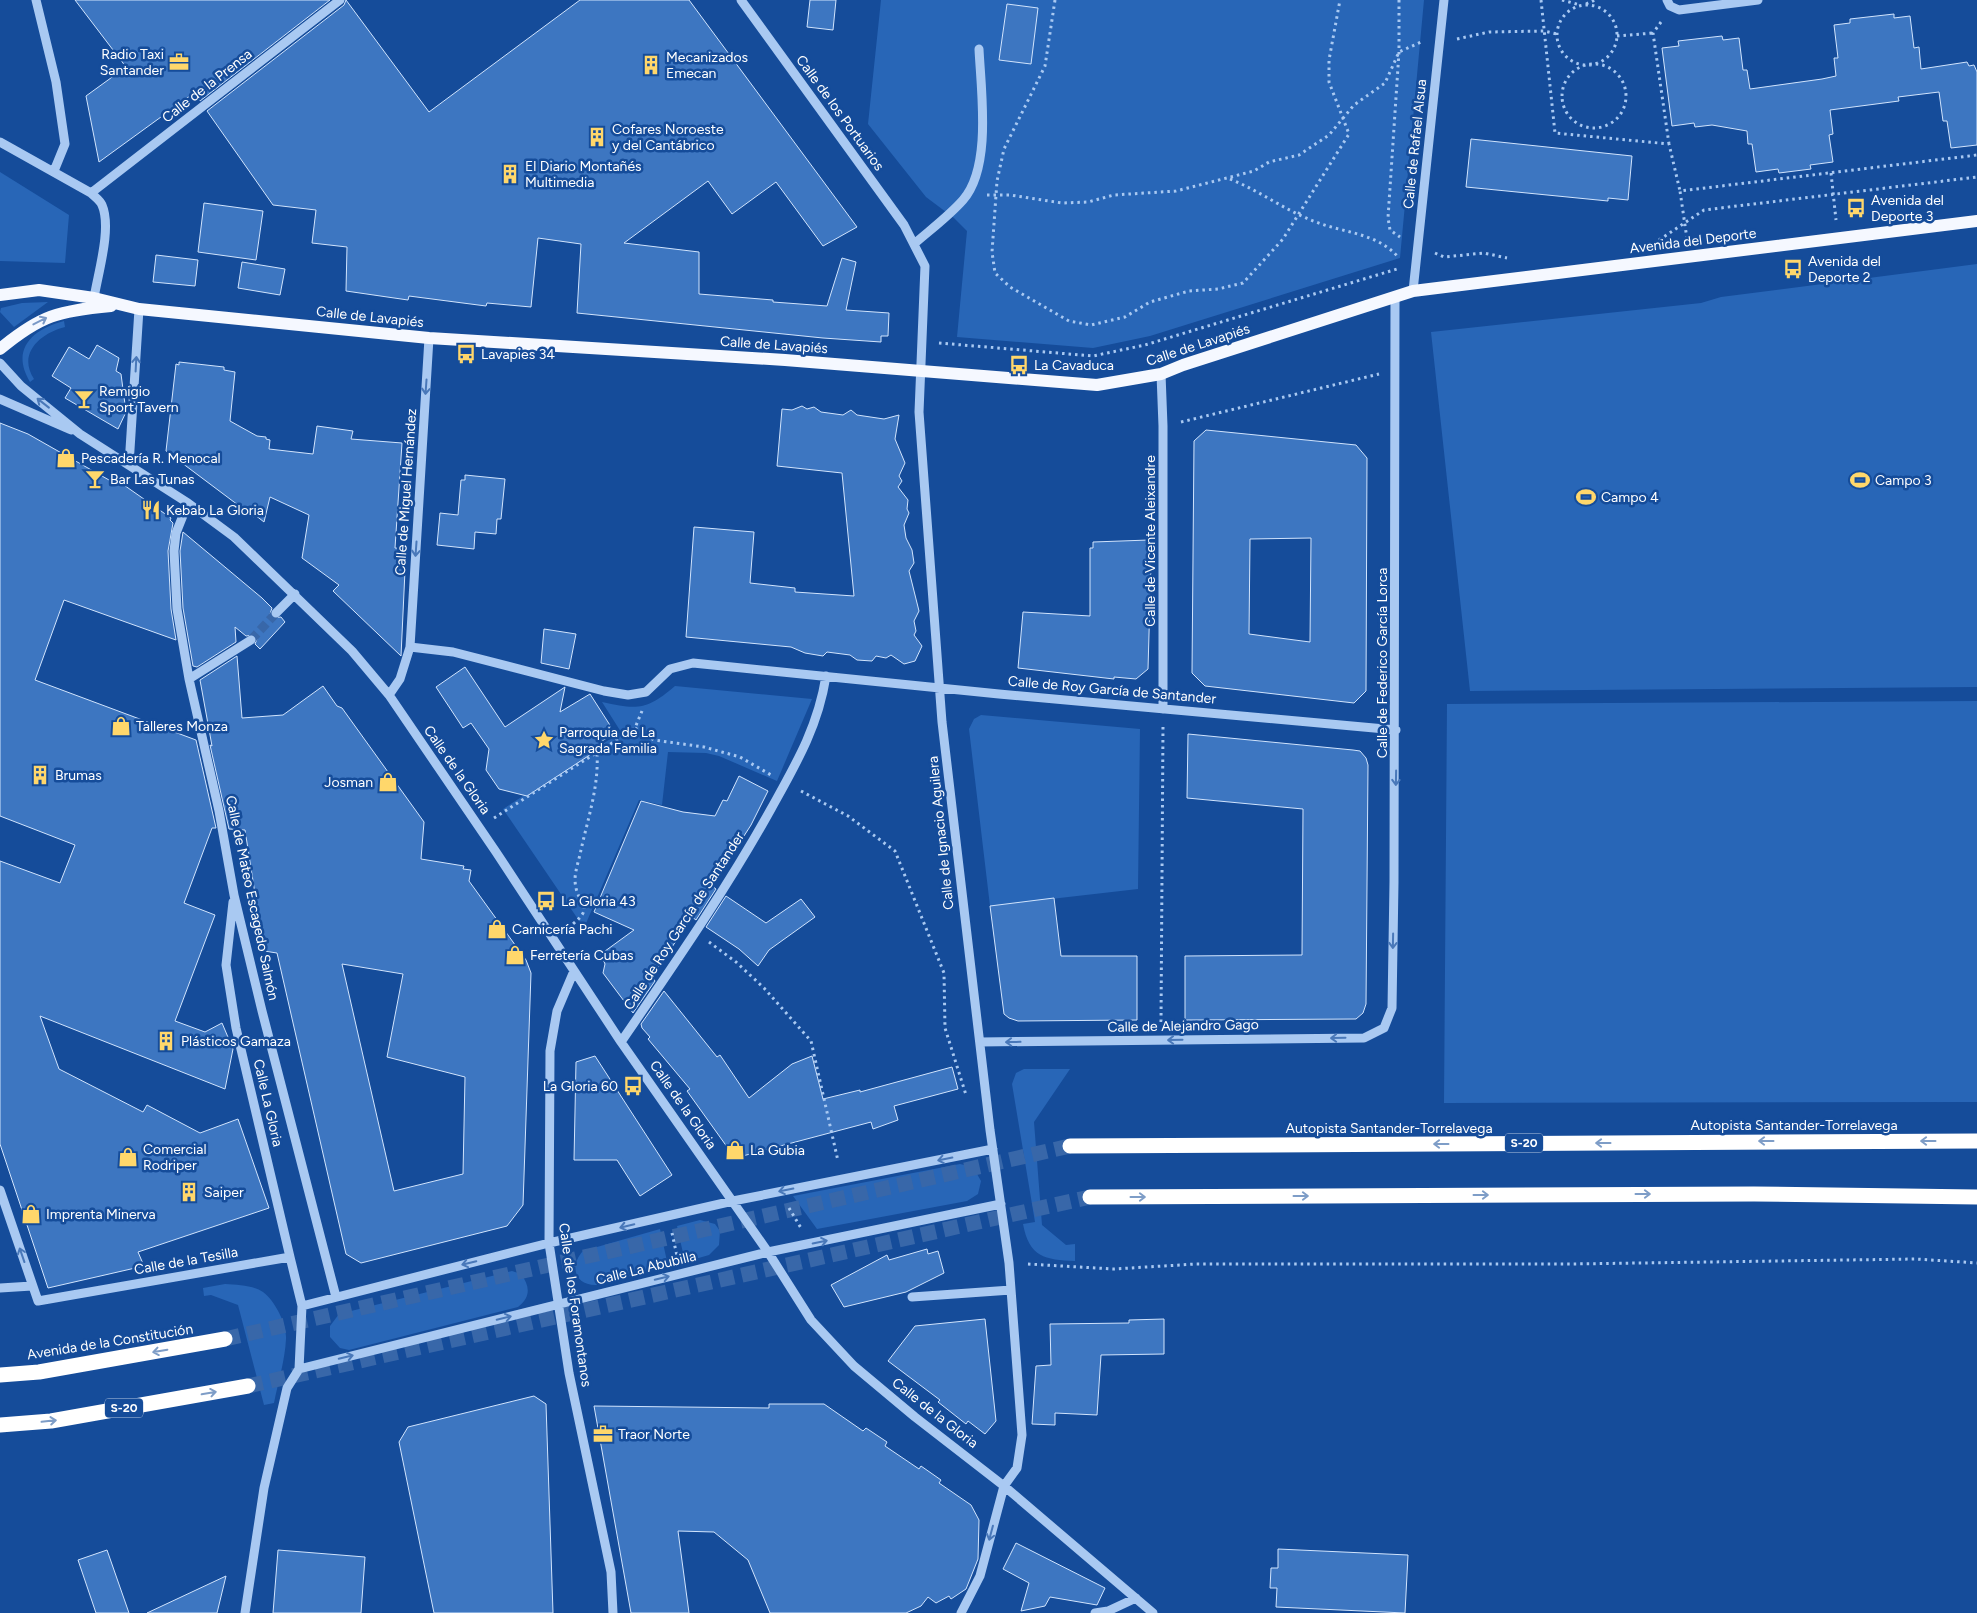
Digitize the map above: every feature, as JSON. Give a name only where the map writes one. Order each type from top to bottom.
[{"type":"highway","name":"Autopista Santander-Torrelavega","points":[[1070,1146],[1977,1141]]},
{"type":"highway","points":[[1090,1197],[1744,1194],[1977,1197]]},
{"type":"highway","name":"Avenida de la Constitución","points":[[0,1374],[39,1372],[225,1340]]},
{"type":"highway","name":"S-20","points":[[0,1424],[51,1421],[248,1386]]},
{"type":"main road","name":"Avenida del Deporte","points":[[1414,291],[1977,221]]},
{"type":"main road","name":"Calle de Lavapiés","points":[[0,295],[39,290],[94,298],[118,306],[139,309],[429,338],[785,360],[1097,385],[1161,374],[1183,365],[1414,291]]},
{"type":"main road","name":"Calle de Lavapiés","points":[[0,349],[40,319],[68,311],[118,306]]},
{"type":"street","points":[[36,0],[56,82],[65,144],[54,171]]},
{"type":"street","name":"Calle de la Prensa","points":[[91,193],[340,0]]},
{"type":"street","name":"Calle de los Portuarios","points":[[741,0],[904,225],[925,266],[923,342],[920,372]]},
{"type":"street","name":"Calle de Rafael Alsua","points":[[1414,291],[1444,0]]},
{"type":"street","points":[[1669,3],[1679,10],[1758,0]]},
{"type":"street","points":[[914,244],[964,199],[979,168],[983,130],[979,49]]},
{"type":"street","points":[[0,142],[91,193],[101,203],[105,218],[94,298]]},
{"type":"street","name":"Calle de Federico García Lorca","points":[[1384,1028],[1392,1008],[1396,730],[1395,297]]},
{"type":"street","points":[[130,465],[139,309]]},
{"type":"street","name":"Calle de Miguel Hernández","points":[[410,647],[429,338]]},
{"type":"street","name":"Calle de la Gloria","points":[[0,363],[21,386],[80,434],[188,503],[234,538],[295,594],[352,651],[389,695],[621,1042],[768,1252],[811,1320],[854,1366],[915,1417],[1004,1486],[1153,1613]]},
{"type":"street","name":"Calle de Ignacio Aguilera","points":[[920,372],[919,412],[940,687],[980,1042],[1009,1263],[1022,1435],[1017,1468],[1004,1486]]},
{"type":"street","name":"Calle de Vicente Aleixandre","points":[[1161,374],[1163,426],[1164,709]]},
{"type":"street","name":"Calle de la Gloria","points":[[0,400],[80,434]]},
{"type":"street","name":"Calle de Mateo Escagedo Salmón","points":[[188,503],[176,533],[174,550],[177,609],[189,679],[219,811],[234,895],[336,1297]]},
{"type":"street","points":[[276,613],[295,594]]},
{"type":"street","points":[[189,679],[251,640]]},
{"type":"street","points":[[389,695],[400,679],[410,647],[453,652],[604,691],[628,695],[646,692]]},
{"type":"street","name":"Calle de Roy García de Santander","points":[[646,692],[670,669],[693,662],[1396,730]]},
{"type":"street","name":"Calle de Roy García de Santander","points":[[621,1042],[741,863],[809,736],[821,706],[826,676]]},
{"type":"street","name":"Calle La Gloria","points":[[234,895],[226,965],[236,1028],[290,1257]]},
{"type":"street","name":"Calle de los Foramontanos","points":[[574,971],[557,1012],[550,1051],[549,1243],[569,1373],[611,1572],[613,1613]]},
{"type":"street","name":"Calle de Alejandro Gago","points":[[980,1042],[1364,1038],[1384,1028]]},
{"type":"street","points":[[302,1306],[549,1243],[733,1201],[993,1149]]},
{"type":"street","points":[[0,1190],[32,1286],[0,1288]]},
{"type":"street","name":"Calle La Abubilla","points":[[299,1369],[768,1252],[1001,1204]]},
{"type":"street","points":[[245,1613],[264,1488],[287,1388],[299,1369],[302,1306],[290,1257]]},
{"type":"street","name":"Calle de la Tesilla","points":[[32,1286],[38,1301],[290,1257]]},
{"type":"street","points":[[912,1297],[1011,1290]]},
{"type":"street","points":[[961,1613],[980,1576],[1004,1486]]},
{"type":"street","points":[[1095,1613],[1108,1611],[1136,1598]]},
{"type":"path","points":[[1054,0],[1045,66],[1004,150],[996,195],[992,252],[995,272],[1010,287],[1069,321],[1091,325],[1125,317],[1150,302],[1181,294],[1218,289],[1243,283],[1283,238],[1349,134],[1344,115],[1329,82],[1328,60],[1340,0]]},
{"type":"path","points":[[1399,0],[1399,52],[1388,218],[1390,230],[1418,246],[1444,257],[1484,253],[1513,259]]},
{"type":"path","points":[[1540,0],[1555,133],[1669,144]]},
{"type":"path","points":[[1562,0],[1572,4],[1583,5],[1603,9],[1616,26],[1615,46],[1609,55],[1601,61],[1591,64],[1580,68],[1571,74],[1565,83],[1562,94],[1566,110],[1576,123],[1586,127],[1598,128],[1617,118],[1623,109],[1626,98],[1625,87],[1612,70],[1602,65],[1591,64],[1580,64],[1567,57],[1558,44],[1557,34],[1559,23],[1564,14],[1583,5],[1595,0]]},
{"type":"path","points":[[1669,3],[1653,33],[1669,144],[1680,191],[1690,256]]},
{"type":"path","points":[[964,199],[982,195],[996,195],[1062,203],[1088,202],[1114,195],[1176,191],[1229,179],[1254,171],[1269,162],[1299,155],[1329,135],[1344,115],[1385,83],[1399,52],[1419,42],[1460,39],[1489,32],[1544,32],[1557,34]]},
{"type":"path","points":[[1617,36],[1653,33]]},
{"type":"path","points":[[1597,137],[1598,128]]},
{"type":"path","points":[[1680,191],[1977,156]]},
{"type":"path","points":[[1831,173],[1837,238]]},
{"type":"path","points":[[1654,243],[1704,210],[1977,178]]},
{"type":"path","points":[[1229,179],[1316,222],[1362,234],[1391,248],[1406,266]]},
{"type":"path","points":[[923,342],[1094,356],[1145,345],[1416,263]]},
{"type":"path","points":[[1163,426],[1395,370]]},
{"type":"path","points":[[479,827],[634,728],[641,718],[646,692]]},
{"type":"path","points":[[1160,1040],[1164,709]]},
{"type":"path","points":[[634,728],[654,740],[704,747],[740,757],[848,816],[895,851],[944,973],[944,1028],[968,1103]]},
{"type":"path","points":[[553,940],[582,917],[585,907],[575,881],[596,787],[598,772],[597,753]]},
{"type":"path","points":[[695,933],[736,962],[764,988],[811,1041],[840,1169]]},
{"type":"path","points":[[779,1191],[810,1244]]},
{"type":"path","points":[[668,1216],[681,1274]]},
{"type":"path","points":[[1009,1263],[1114,1269],[1196,1264],[1579,1264],[1916,1259],[1977,1263]]},
{"type":"shaded area","points":[[881,0],[1424,0],[1400,258],[1150,336],[1093,348],[957,337],[967,231],[954,218],[926,197],[868,124]]},
{"type":"shaded area","points":[[0,172],[69,215],[65,263],[0,261]]},
{"type":"shaded area","points":[[1977,264],[1977,687],[1470,691],[1431,332],[1701,303],[1721,297]]},
{"type":"shaded area","points":[[48,302],[14,327],[0,312],[1,308],[22,303]]},
{"type":"shaded area","points":[[64,321],[65,327],[40,339],[30,353],[28,361],[29,370],[34,379],[30,382],[24,370],[23,360],[24,350],[28,342],[43,329]]},
{"type":"shaded area","points":[[675,686],[812,699],[777,781],[719,756],[706,753],[668,752],[662,805],[639,800],[584,928],[503,809],[621,732],[602,702],[634,707],[642,706],[657,700]]},
{"type":"shaded area","points":[[1977,701],[1977,1102],[1444,1103],[1447,704]]},
{"type":"shaded area","points":[[981,715],[1140,729],[1138,889],[990,906],[969,729],[974,719]]},
{"type":"shaded area","points":[[1024,1069],[1070,1069],[1034,1122],[1042,1225],[1066,1245],[1075,1244],[1075,1261],[1047,1258],[1034,1250],[1029,1244],[1023,1224],[1035,1222],[1012,1084],[1016,1073]]},
{"type":"shaded area","points":[[960,1164],[973,1167],[981,1181],[978,1194],[967,1201],[817,1229],[793,1196]]},
{"type":"shaded area","points":[[700,1220],[715,1224],[720,1231],[719,1245],[709,1255],[685,1262],[677,1226]]},
{"type":"shaded area","points":[[660,1229],[668,1266],[597,1285],[584,1282],[576,1274],[576,1263],[583,1251]]},
{"type":"shaded area","points":[[512,1271],[521,1274],[528,1291],[525,1299],[518,1307],[349,1350],[340,1348],[330,1337],[330,1326],[339,1314]]},
{"type":"shaded area","points":[[225,1284],[250,1287],[263,1292],[272,1301],[285,1327],[286,1339],[283,1363],[274,1403],[264,1405],[238,1305],[211,1295],[204,1296],[203,1288]]},
{"type":"building","points":[[75,0],[330,0],[200,101],[194,93],[99,162],[86,96],[126,67]]},
{"type":"building","points":[[346,0],[429,112],[580,0],[689,0],[857,227],[823,246],[776,182],[732,214],[708,181],[624,243],[699,252],[699,294],[773,300],[773,302],[827,306],[842,258],[856,262],[846,310],[889,313],[888,336],[881,336],[881,342],[823,338],[577,313],[581,244],[538,238],[531,307],[487,303],[486,306],[409,296],[408,300],[346,291],[347,247],[312,243],[316,210],[273,205],[207,111],[344,5]]},
{"type":"building","points":[[810,0],[836,0],[833,30],[807,27]]},
{"type":"building","points":[[1007,4],[1038,8],[1031,64],[999,60]]},
{"type":"building","points":[[1894,14],[1894,18],[1910,16],[1914,48],[1919,47],[1921,69],[1967,62],[1969,66],[1974,65],[1977,72],[1977,145],[1951,148],[1947,121],[1943,121],[1939,92],[1898,97],[1899,101],[1830,110],[1833,134],[1829,135],[1833,162],[1810,165],[1811,169],[1779,173],[1778,169],[1756,172],[1752,144],[1748,144],[1747,131],[1712,125],[1695,127],[1694,123],[1672,126],[1662,48],[1679,46],[1678,41],[1722,36],[1723,40],[1739,38],[1743,70],[1747,70],[1750,89],[1822,79],[1836,76],[1834,58],[1838,58],[1834,25],[1850,23],[1850,19]]},
{"type":"building","points":[[1471,139],[1632,156],[1628,200],[1608,198],[1608,201],[1466,187]]},
{"type":"building","points":[[204,203],[263,211],[256,260],[198,252]]},
{"type":"building","points":[[156,255],[198,260],[195,286],[153,282]]},
{"type":"building","points":[[242,262],[285,269],[280,295],[238,288]]},
{"type":"building","points":[[97,345],[119,358],[116,371],[121,374],[126,412],[118,429],[65,398],[71,388],[52,376],[69,347],[89,359]]},
{"type":"building","points":[[179,362],[224,367],[224,370],[235,372],[230,421],[257,436],[266,437],[266,439],[270,440],[269,449],[313,454],[317,426],[353,431],[351,439],[402,443],[395,548],[406,549],[401,656],[333,591],[339,585],[302,558],[309,515],[270,497],[264,522],[255,515],[254,517],[166,451],[176,364],[179,365]]},
{"type":"building","points":[[802,406],[807,409],[814,407],[821,412],[843,415],[851,410],[857,415],[884,419],[899,415],[895,439],[905,463],[899,476],[902,481],[898,487],[908,500],[907,509],[909,513],[904,525],[906,538],[912,550],[914,563],[909,571],[919,611],[914,621],[916,631],[914,635],[922,646],[915,661],[904,664],[891,655],[886,658],[876,656],[872,661],[857,660],[850,655],[827,652],[823,656],[805,653],[791,647],[686,637],[694,527],[754,532],[750,583],[795,588],[795,592],[854,596],[842,473],[777,466],[782,409],[792,410]]},
{"type":"building","points":[[0,423],[28,434],[109,480],[111,476],[171,518],[170,520],[173,523],[168,551],[171,609],[176,640],[64,600],[35,680],[196,740],[216,828],[212,828],[184,903],[215,915],[175,1021],[205,1032],[222,1023],[233,1049],[225,1089],[40,1016],[59,1069],[143,1112],[147,1105],[200,1133],[238,1119],[269,1208],[138,1252],[144,1266],[48,1288],[0,1144],[0,861],[60,883],[75,845],[0,816]]},
{"type":"building","points":[[1206,430],[1356,445],[1367,458],[1366,691],[1354,703],[1205,686],[1192,673],[1194,441]],"holes":[[[1311,538],[1310,642],[1249,634],[1250,539]]]},
{"type":"building","points":[[465,475],[505,479],[501,519],[497,519],[496,534],[475,532],[474,549],[437,545],[440,513],[458,515],[461,480],[465,480]]},
{"type":"building","points":[[183,532],[262,598],[272,608],[270,614],[272,618],[281,617],[285,622],[260,649],[255,644],[257,639],[254,635],[246,636],[235,627],[236,642],[197,667],[193,666],[183,608],[180,551]]},
{"type":"building","points":[[1149,540],[1149,564],[1151,564],[1148,669],[1136,679],[1114,677],[1114,679],[1018,668],[1023,612],[1090,616],[1090,548],[1093,548],[1093,542]]},
{"type":"building","points":[[544,629],[576,634],[569,669],[541,663]]},
{"type":"building","points":[[237,656],[242,718],[283,715],[323,686],[337,706],[342,708],[424,822],[421,859],[464,866],[463,869],[471,870],[469,881],[526,960],[531,973],[523,1205],[507,1226],[361,1263],[346,1254],[277,953],[264,951],[245,830],[229,829],[210,745],[212,746],[200,680]],"holes":[[[342,964],[403,974],[387,1057],[465,1077],[463,1174],[394,1191]]]},
{"type":"building","points":[[465,667],[505,727],[565,687],[560,712],[590,694],[615,733],[602,741],[605,745],[527,796],[499,789],[486,770],[489,749],[471,723],[463,728],[436,687]]},
{"type":"building","points":[[1188,734],[1353,750],[1360,751],[1366,758],[1368,765],[1366,1004],[1363,1013],[1356,1019],[1185,1020],[1185,956],[1302,955],[1303,809],[1187,798]]},
{"type":"building","points":[[739,776],[768,791],[751,825],[712,886],[716,889],[696,920],[692,917],[652,977],[655,981],[633,1013],[603,973],[605,964],[601,954],[634,930],[594,912],[641,801],[683,812],[715,816],[723,800],[727,801]]},
{"type":"building","points":[[726,896],[766,923],[801,899],[815,917],[769,950],[758,966],[739,949],[706,927]]},
{"type":"building","points":[[1054,898],[1061,956],[1137,956],[1137,1020],[1018,1021],[1004,1014],[990,906]]},
{"type":"building","points":[[664,991],[717,1057],[720,1055],[749,1098],[792,1064],[812,1056],[823,1099],[860,1090],[860,1092],[952,1067],[958,1089],[894,1106],[898,1120],[873,1129],[871,1122],[735,1158],[687,1091],[690,1089],[648,1039],[650,1037],[642,1028],[641,1024]]},
{"type":"building","points":[[595,1056],[672,1175],[640,1196],[617,1160],[574,1160],[576,1062]]},
{"type":"building","points":[[927,1249],[928,1254],[938,1251],[944,1273],[906,1292],[844,1307],[831,1285],[887,1255],[889,1260]]},
{"type":"building","points":[[985,1319],[996,1421],[985,1434],[968,1421],[966,1424],[938,1402],[940,1400],[888,1361],[915,1326]]},
{"type":"building","points":[[1164,1319],[1164,1354],[1101,1355],[1097,1415],[1055,1413],[1055,1425],[1032,1424],[1036,1366],[1051,1365],[1050,1324],[1129,1323],[1129,1320]]},
{"type":"building","points":[[534,1396],[546,1404],[553,1613],[434,1613],[399,1442],[408,1427]]},
{"type":"building","points":[[769,1404],[824,1404],[863,1431],[866,1428],[887,1442],[885,1446],[919,1469],[921,1466],[941,1480],[939,1483],[971,1505],[979,1520],[978,1559],[966,1589],[951,1599],[949,1596],[936,1603],[928,1597],[921,1606],[906,1613],[770,1613],[748,1560],[714,1532],[678,1531],[689,1613],[631,1613],[594,1406],[769,1408]]},
{"type":"building","points":[[1016,1543],[1105,1588],[1097,1605],[1050,1597],[1045,1606],[1021,1611],[1029,1583],[1003,1569]]},
{"type":"building","points":[[1278,1549],[1408,1555],[1405,1613],[1276,1607],[1277,1588],[1270,1588],[1271,1568],[1278,1568]]},
{"type":"building","points":[[107,1550],[129,1613],[96,1613],[78,1560]]},
{"type":"building","points":[[278,1550],[365,1557],[361,1613],[273,1613]]},
{"type":"building","points":[[226,1576],[217,1613],[147,1613]]},
{"type":"tunnel","points":[[251,640],[276,613]]},
{"type":"tunnel","points":[[225,1339],[1070,1146]]},
{"type":"tunnel","points":[[248,1386],[1090,1197]]},
{"type":"place","name":"Radio Taxi Santander","points":[[179,62]]},
{"type":"place","name":"Mecanizados Emecan","points":[[651,65]]},
{"type":"place","name":"Cofares Noroeste y del Cantábrico","points":[[597,137]]},
{"type":"place","name":"El Diario Montañés Multimedia","points":[[510,174]]},
{"type":"place","name":"Avenida del Deporte 3","points":[[1856,208]]},
{"type":"place","name":"Avenida del Deporte 2","points":[[1793,269]]},
{"type":"place","name":"Lavapies 34","points":[[466,354]]},
{"type":"place","name":"La Cavaduca","points":[[1019,365]]},
{"type":"place","name":"Remigio Sport Tavern","points":[[84,399]]},
{"type":"place","name":"Pescadería R. Menocal","points":[[66,458]]},
{"type":"place","name":"Bar Las Tunas","points":[[95,479]]},
{"type":"place","name":"Campo 3","points":[[1860,480]]},
{"type":"place","name":"Campo 4","points":[[1586,497]]},
{"type":"place","name":"Kebab La Gloria","points":[[151,510]]},
{"type":"place","name":"Talleres Monza","points":[[121,726]]},
{"type":"place","name":"Parroquia de La Sagrada Familia","points":[[544,740]]},
{"type":"place","name":"Brumas","points":[[40,775]]},
{"type":"place","name":"Josman","points":[[388,782]]},
{"type":"place","name":"La Gloria 43","points":[[546,901]]},
{"type":"place","name":"Carnicería Pachi","points":[[497,929]]},
{"type":"place","name":"Ferretería Cubas","points":[[515,955]]},
{"type":"place","name":"Plásticos Gamaza","points":[[166,1041]]},
{"type":"place","name":"La Gloria 60","points":[[633,1086]]},
{"type":"place","name":"La Gubia","points":[[735,1150]]},
{"type":"place","name":"Comercial Rodriper","points":[[128,1157]]},
{"type":"place","name":"Saiper","points":[[189,1192]]},
{"type":"place","name":"Imprenta Minerva","points":[[31,1214]]},
{"type":"place","name":"Traor Norte","points":[[603,1434]]}]
